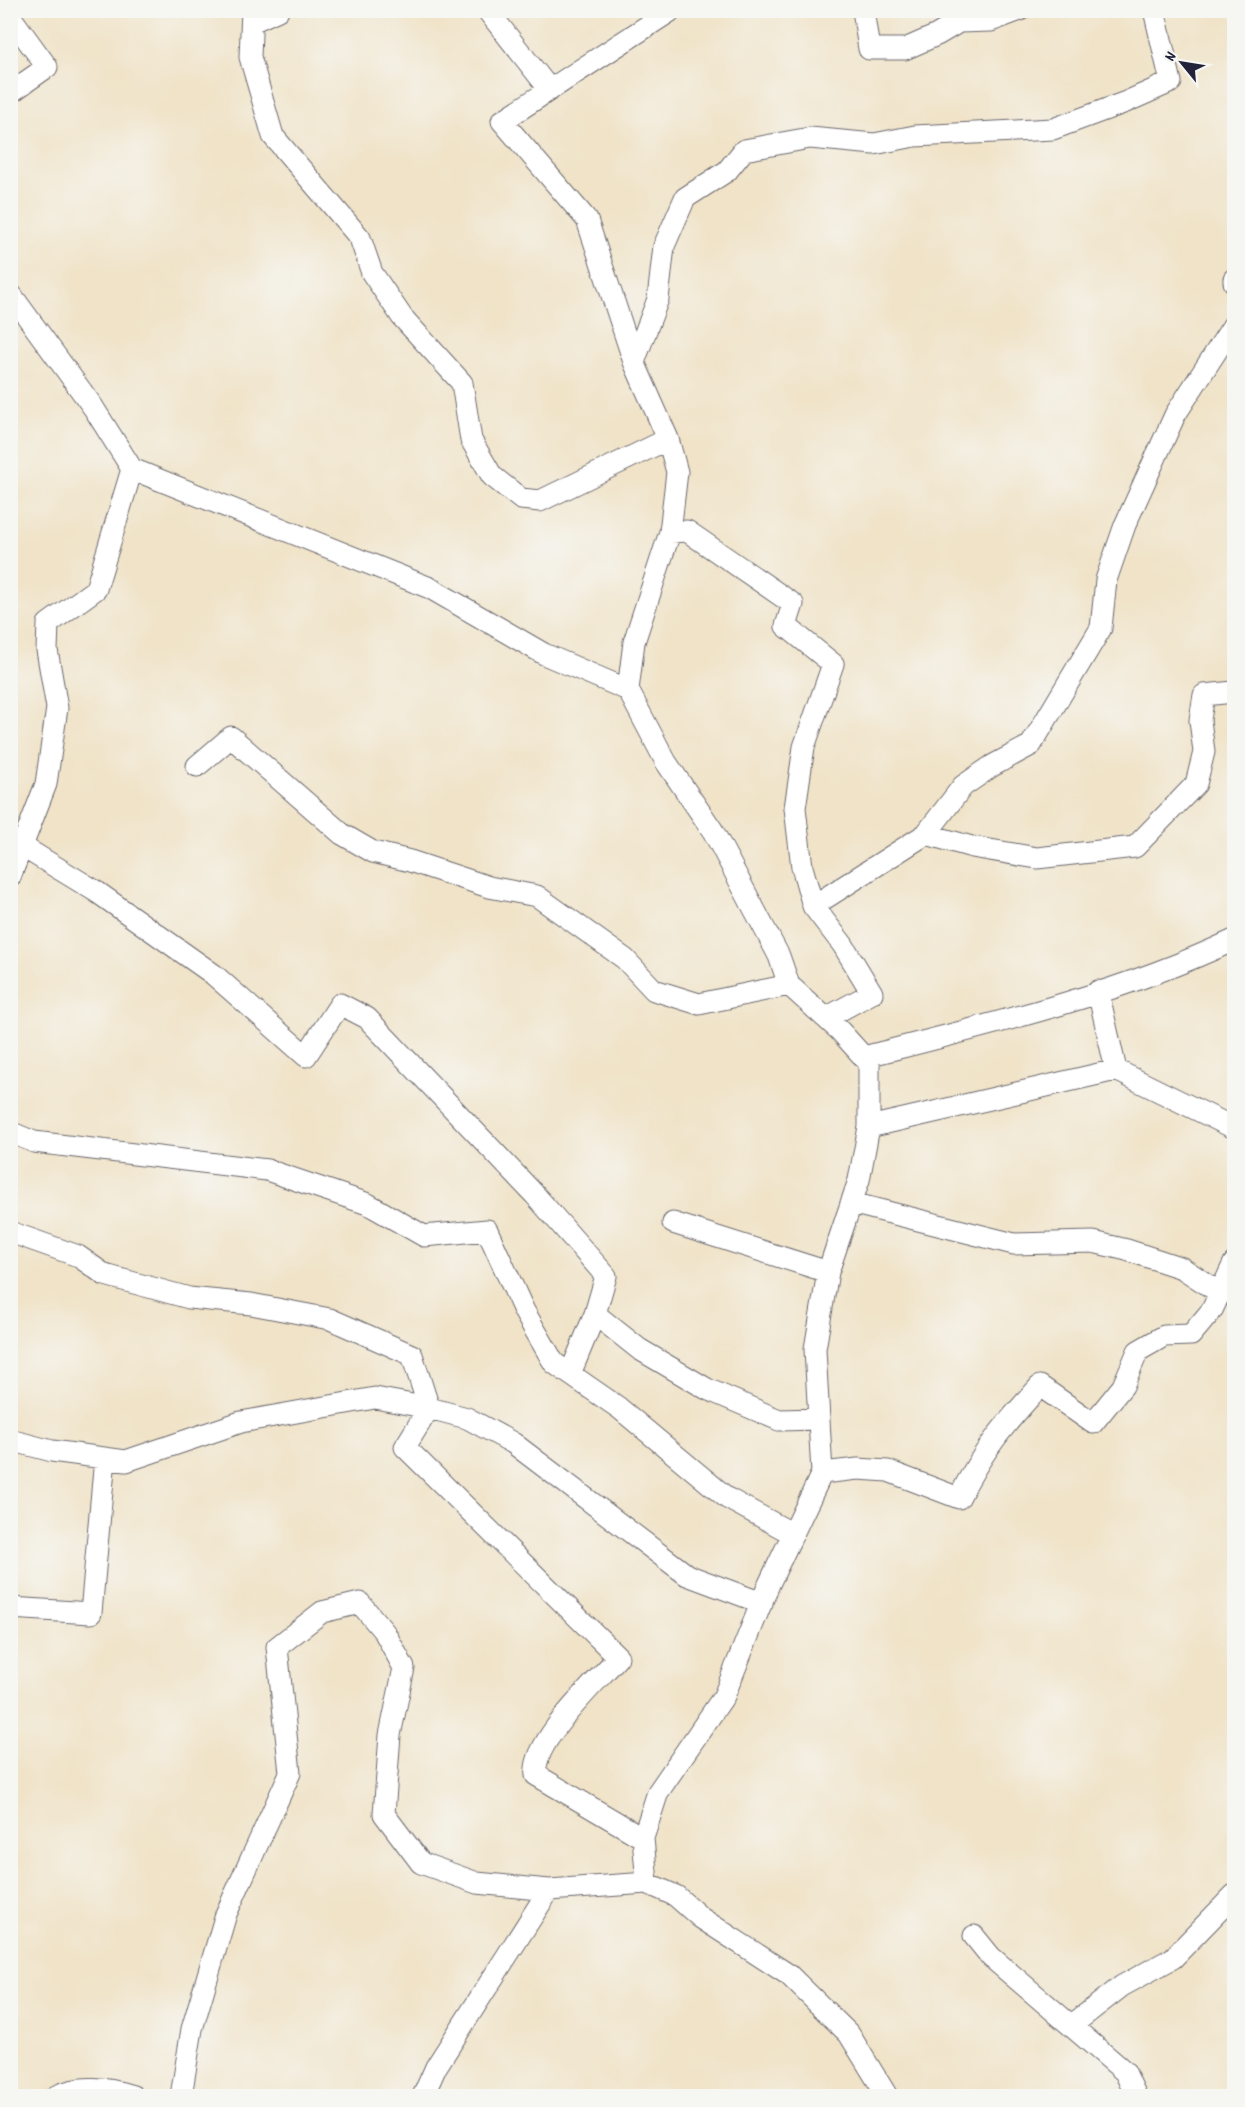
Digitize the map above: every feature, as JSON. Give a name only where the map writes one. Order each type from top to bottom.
[{"type":"street","points":[[278,10],[252,16],[250,57],[273,136],[360,237],[372,273],[402,317],[462,383],[471,440],[492,476],[521,499],[540,501],[668,439]]},
{"type":"street","points":[[487,10],[550,90]]},
{"type":"street","points":[[647,1883],[643,1838],[658,1792],[724,1696],[762,1603],[822,1473],[815,1349],[828,1272],[859,1180],[869,1127],[869,1063],[826,1018],[789,985],[779,956],[713,831],[666,762],[628,690],[634,642],[670,532],[677,472],[668,439],[634,362],[587,220],[502,121],[672,10]]},
{"type":"street","points":[[863,10],[869,48],[878,49],[905,49],[959,22],[991,21],[1020,10]]},
{"type":"street","points":[[634,362],[658,299],[664,246],[685,198],[727,171],[744,150],[810,138],[874,144],[915,136],[1053,129],[1126,102],[1171,82],[1154,10]]},
{"type":"street","points":[[10,16],[47,67],[10,93]]},
{"type":"street","points":[[10,293],[93,407],[132,469],[430,588],[544,654],[628,690]]},
{"type":"street","points":[[813,906],[926,834],[963,786],[992,766],[1031,745],[1101,628],[1106,580],[1125,525],[1175,416],[1234,324]]},
{"type":"street","points":[[10,877],[17,843],[46,784],[57,708],[47,650],[48,624],[96,589],[132,469]]},
{"type":"street","points":[[670,532],[687,531],[793,604],[786,626],[833,664],[804,747],[795,807],[802,867],[813,906],[843,945],[872,993],[826,1018]]},
{"type":"street","points":[[926,834],[972,847],[1037,858],[1135,847],[1196,784],[1204,752],[1200,720],[1204,695],[1234,692]]},
{"type":"street","points":[[197,766],[231,737],[342,834],[373,852],[410,861],[489,887],[537,896],[625,959],[654,990],[699,1004],[789,985]]},
{"type":"street","points":[[17,843],[97,892],[213,974],[306,1056],[340,1004],[367,1018],[535,1195],[606,1276],[595,1314],[570,1374]]},
{"type":"street","points":[[863,1057],[984,1027],[1178,967],[1234,940]]},
{"type":"street","points":[[1098,991],[1116,1070]]},
{"type":"street","points":[[869,1127],[1116,1070],[1234,1128]]},
{"type":"street","points":[[10,1132],[34,1142],[267,1170],[369,1204],[424,1236],[487,1230],[529,1320],[554,1363],[619,1408],[727,1498],[793,1534]]},
{"type":"street","points":[[851,1203],[1014,1244],[1093,1242],[1127,1250],[1182,1268],[1220,1293]]},
{"type":"street","points":[[673,1223],[828,1272]]},
{"type":"street","points":[[10,1232],[78,1256],[105,1275],[189,1298],[251,1304],[330,1319],[412,1355],[429,1408],[405,1447],[618,1657],[568,1713],[541,1751],[535,1764],[536,1775],[643,1838]]},
{"type":"street","points":[[822,1473],[858,1469],[888,1471],[959,1498],[977,1461],[990,1443],[1040,1386],[1093,1423],[1123,1386],[1138,1351],[1164,1336],[1191,1335],[1212,1310],[1234,1263]]},
{"type":"street","points":[[595,1314],[639,1349],[707,1389],[779,1420],[818,1419]]},
{"type":"street","points":[[10,1440],[52,1451],[126,1461],[241,1422],[375,1398],[429,1408],[467,1418],[513,1443],[687,1575],[762,1603]]},
{"type":"street","points":[[10,1608],[91,1613],[105,1458]]},
{"type":"street","points":[[182,2097],[192,2030],[226,1914],[290,1773],[277,1647],[322,1612],[360,1603],[385,1633],[404,1668],[390,1735],[384,1814],[421,1863],[477,1883],[549,1890],[647,1883],[676,1896],[701,1918],[789,1975],[849,2034],[887,2097]]},
{"type":"street","points":[[423,2097],[436,2067],[549,1890]]},
{"type":"street","points":[[1072,2025],[1122,1986],[1173,1958],[1234,1895]]},
{"type":"street","points":[[974,1936],[991,1957],[1125,2072],[1136,2097]]},
{"type":"street","points":[[56,2097],[71,2089],[111,2089],[133,2097]]}]
